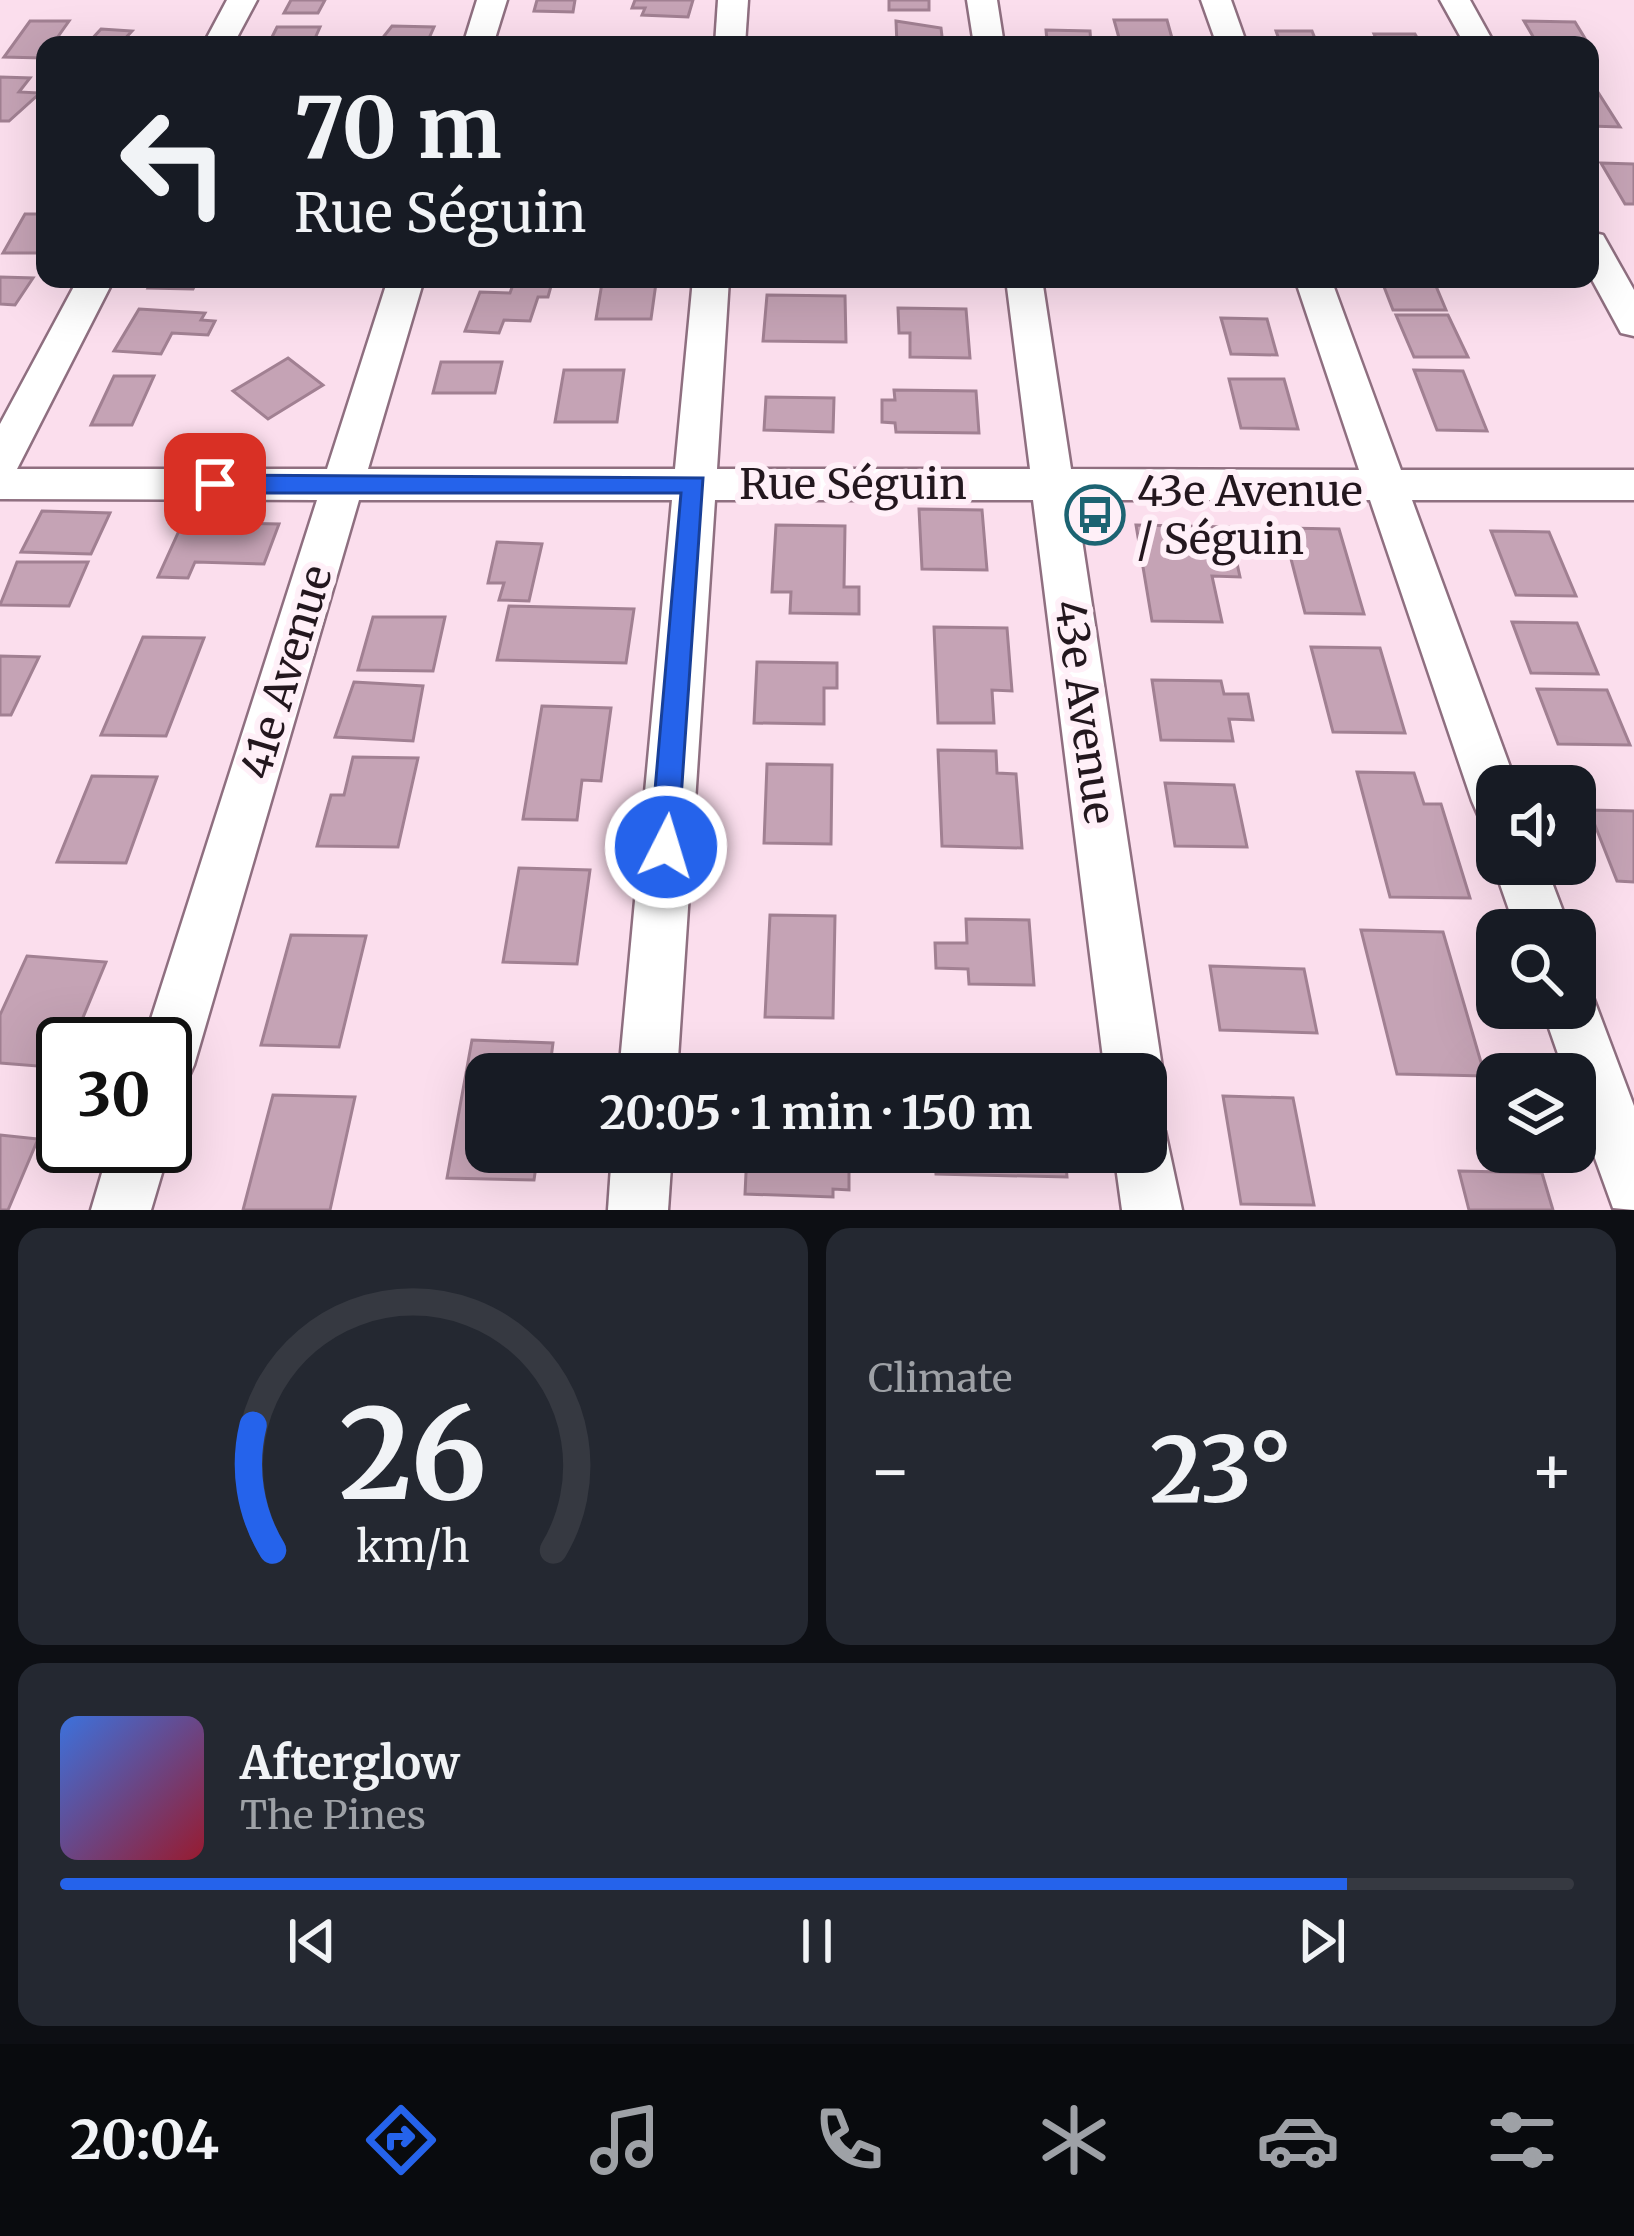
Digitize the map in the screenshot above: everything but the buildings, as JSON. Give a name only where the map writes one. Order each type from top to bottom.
[{"type":"street","points":[[223,36],[242,0]]},
{"type":"street","points":[[481,36],[491,0]]},
{"type":"street","points":[[731,36],[733,0]]},
{"type":"street","points":[[982,0],[988,36]]},
{"type":"street","points":[[1216,0],[1229,36]]},
{"type":"street","points":[[1455,0],[1475,36]]},
{"type":"street","points":[[1599,260],[1634,324]]},
{"type":"street","points":[[0,463],[91,288]]},
{"type":"street","name":"41e Avenue","points":[[180,1017],[403,288]]},
{"type":"street","points":[[650,1053],[710,288]]},
{"type":"street","name":"43e Avenue","points":[[1025,288],[1131,1053]]},
{"type":"street","points":[[1316,288],[1484,765]]},
{"type":"street","name":"Rue Séguin","points":[[0,484],[1634,485]]},
{"type":"street","points":[[1578,1029],[1634,1187]]},
{"type":"street","points":[[121,1210],[132,1173]]},
{"type":"street","points":[[638,1210],[641,1173]]},
{"type":"street","points":[[1147,1173],[1152,1210]]},
{"type":"place","name":"43e Avenue / Séguin","points":[[1095,515]]},
{"type":"route","points":[[215,484],[694,484],[666,847]]}]
